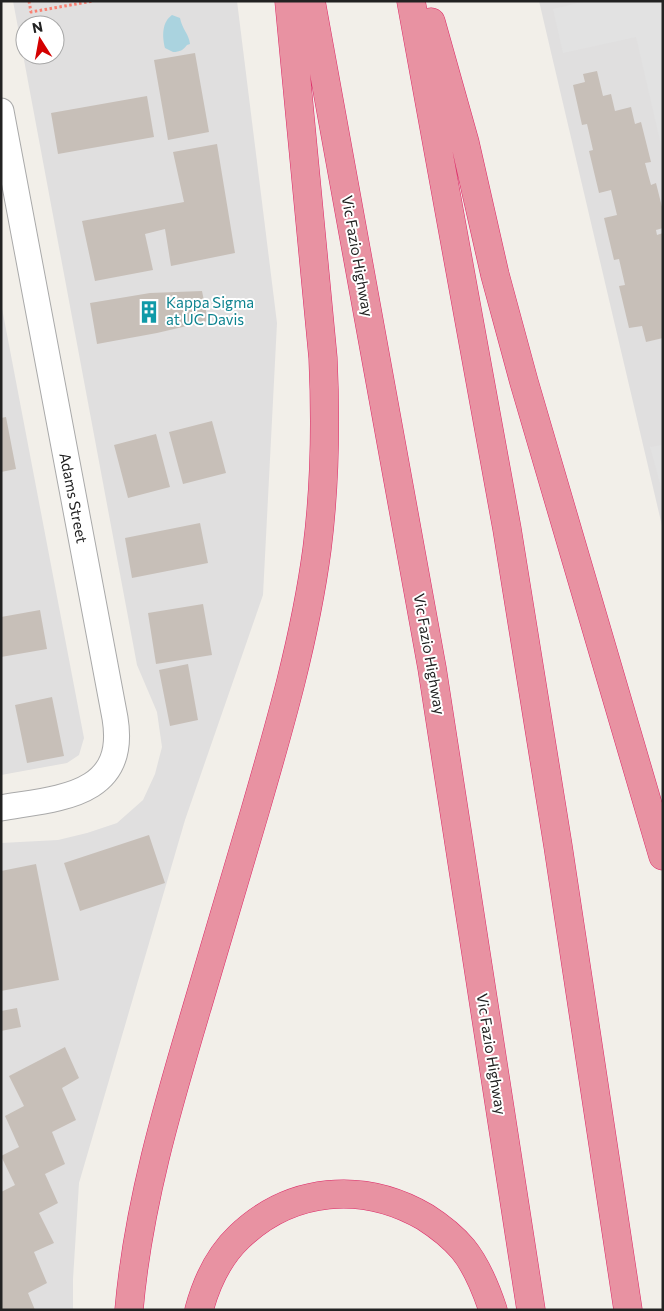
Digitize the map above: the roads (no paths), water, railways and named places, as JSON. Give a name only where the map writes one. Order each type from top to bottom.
[{"type":"highway","points":[[129,1310],[139,1230],[161,1130],[284,714],[305,620],[317,548],[325,413],[324,377],[289,1]]},
{"type":"highway","name":"Vic Fazio Highway","points":[[311,1],[432,668],[531,1310]]},
{"type":"highway","points":[[411,1],[507,529],[558,846],[628,1310]]},
{"type":"highway","points":[[425,1],[465,143],[495,275],[524,382],[663,856]]},
{"type":"highway","points":[[198,1310],[208,1282],[222,1259],[245,1232],[283,1206],[316,1196],[351,1193],[381,1198],[409,1208],[440,1227],[463,1249],[483,1282],[493,1310]]},
{"type":"street","name":"Adams Street","points":[[1,111],[115,718],[117,740],[115,752],[103,775],[84,790],[70,796],[1,808]]},
{"type":"water","points":[[172,15],[180,18],[190,44],[175,52],[165,48],[163,39],[166,21]]},
{"type":"place","name":"Kappa Sigma at UC Davis","points":[[149,312]]}]
